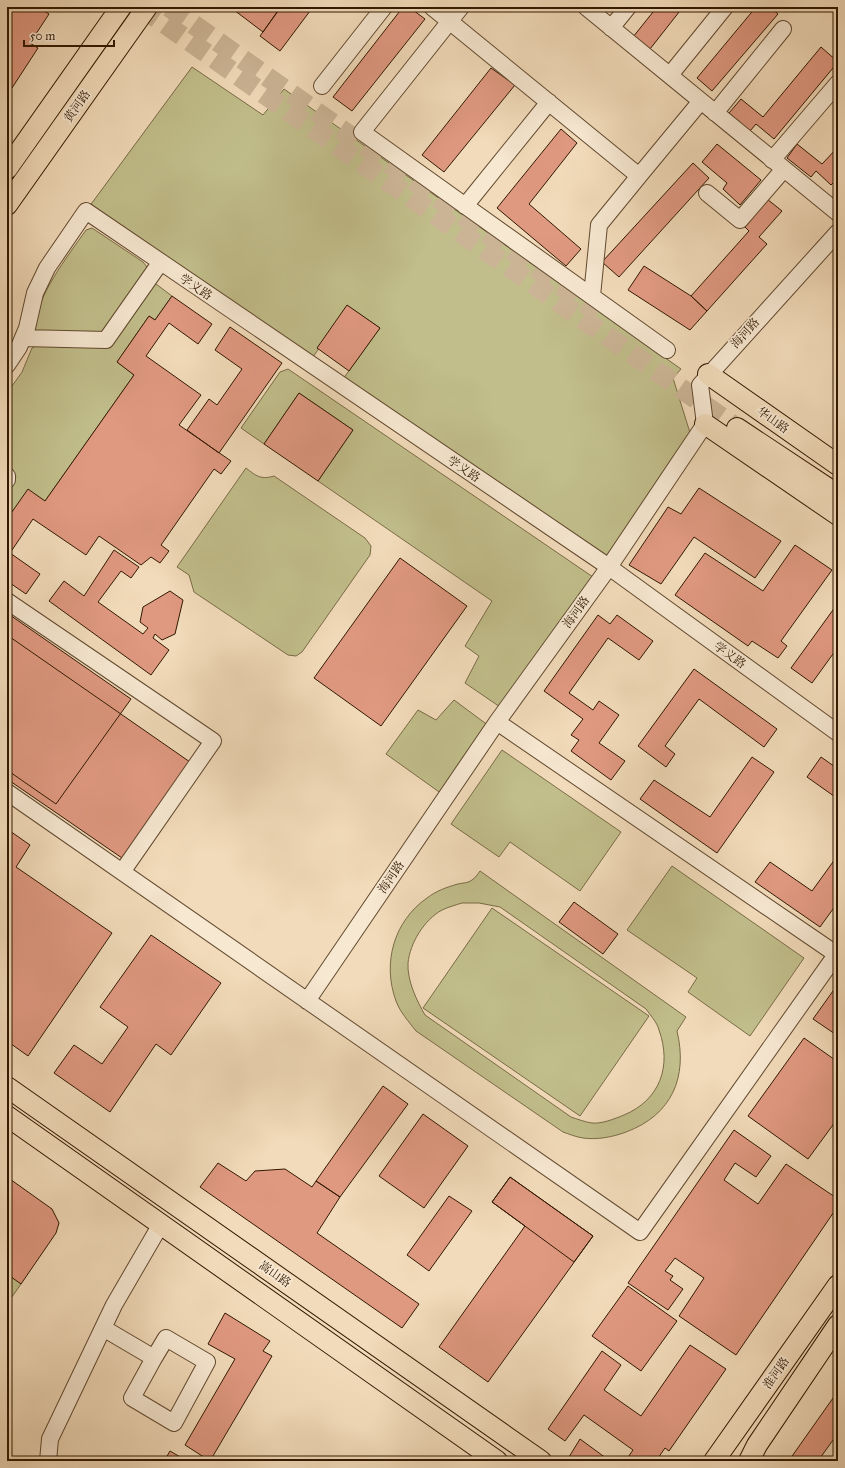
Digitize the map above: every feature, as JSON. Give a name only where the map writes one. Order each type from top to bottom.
[{"type":"main road","name":"黄河路","points":[[7,205],[147,7]]},
{"type":"main road","name":"黄河路","points":[[7,169],[116,9]]},
{"type":"main road","points":[[116,9],[134,24]]},
{"type":"main road","name":"华山路","points":[[704,380],[838,465]]},
{"type":"main road","points":[[838,480],[741,422],[838,495]]},
{"type":"main road","points":[[705,424],[838,515]]},
{"type":"main road","name":"嵩山路","points":[[7,1087],[541,1461]]},
{"type":"main road","name":"嵩山路","points":[[7,1116],[497,1461]]},
{"type":"main road","name":"淮河路","points":[[714,1461],[838,1286]]},
{"type":"main road","name":"淮河路","points":[[749,1461],[757,1445],[838,1325]]},
{"type":"street","points":[[322,86],[384,7]]},
{"type":"street","points":[[432,7],[640,176]]},
{"type":"street","points":[[461,7],[450,23],[362,132],[667,350]]},
{"type":"street","points":[[586,7],[838,213]]},
{"type":"street","points":[[611,28],[628,7]]},
{"type":"street","points":[[670,75],[725,7]]},
{"type":"street","points":[[715,113],[783,29]]},
{"type":"street","points":[[707,193],[740,220],[778,164],[838,83]]},
{"type":"street","points":[[465,206],[549,102]]},
{"type":"street","points":[[592,296],[599,225],[701,102]]},
{"type":"street","name":"学义路","points":[[23,338],[35,293],[47,268],[86,211],[160,263],[608,567],[838,733]]},
{"type":"street","name":"海河路","points":[[704,380],[838,232]]},
{"type":"street","points":[[7,365],[23,338],[106,340],[160,263]]},
{"type":"street","points":[[704,380],[705,424]]},
{"type":"street","name":"海河路","points":[[307,1001],[497,722],[608,567],[705,424]]},
{"type":"street","points":[[7,601],[213,741],[122,872]]},
{"type":"street","points":[[7,792],[640,1232],[837,953],[497,722]]},
{"type":"street","points":[[48,1461],[50,1440],[103,1328],[114,1305],[161,1224]]},
{"type":"street","points":[[103,1328],[154,1358]]},
{"type":"street","points":[[166,1338],[207,1362],[174,1423],[132,1398],[154,1358],[166,1338]]},
{"type":"shaded area","points":[[192,67],[263,115],[284,89],[681,369],[673,378],[691,436],[604,561],[343,379],[380,328],[348,306],[313,357],[86,211]]},
{"type":"shaded area","points":[[92,228],[143,262],[147,267],[144,275],[99,335],[42,335],[35,329],[36,317],[46,290],[86,230]]},
{"type":"shaded area","points":[[152,281],[172,296],[155,320],[149,316],[117,362],[134,375],[45,501],[7,519],[7,490],[16,477],[7,461],[7,393],[22,372],[32,348],[40,344],[107,347]]},
{"type":"shaded area","points":[[288,369],[593,577],[503,709],[465,683],[479,656],[465,646],[492,601],[318,481],[353,430],[299,393],[264,444],[241,428],[280,372]]},
{"type":"shaded area","points":[[246,468],[262,477],[266,478],[274,476],[365,538],[371,546],[370,555],[302,652],[296,656],[288,655],[194,592],[189,575],[177,567]]},
{"type":"shaded area","points":[[454,700],[489,726],[442,794],[386,754],[418,710],[436,720]]},
{"type":"shaded area","points":[[502,750],[621,832],[580,891],[510,842],[499,857],[451,824]]},
{"type":"shaded area","points":[[672,866],[804,958],[750,1036],[688,992],[697,978],[627,930]]},
{"type":"shaded area","points":[[480,871],[686,1017],[677,1031],[680,1048],[680,1064],[678,1079],[673,1092],[665,1105],[655,1116],[642,1125],[610,1137],[588,1139],[563,1132],[416,1031],[402,1013],[396,1001],[390,972],[394,944],[406,918],[416,907],[434,893],[471,881]],"holes":[[[462,903],[479,903],[500,907],[646,1009],[655,1021],[663,1043],[663,1069],[660,1080],[654,1091],[636,1109],[612,1120],[596,1123],[571,1117],[425,1015],[413,990],[408,970],[409,955],[415,940],[424,926],[435,914],[449,907]]]},
{"type":"shaded area","points":[[492,908],[649,1016],[580,1116],[423,1008]]},
{"type":"shaded area","points":[[7,1270],[21,1284],[7,1304]]},
{"type":"building","points":[[7,7],[38,7],[49,14],[30,43],[38,48],[12,88],[7,84]]},
{"type":"building","points":[[230,7],[271,7],[277,12],[263,32]]},
{"type":"building","points":[[281,7],[313,7],[280,51],[260,36]]},
{"type":"building","points":[[403,7],[409,7],[425,19],[352,111],[333,97]]},
{"type":"building","points":[[657,7],[683,7],[650,49],[633,37]]},
{"type":"building","points":[[756,7],[770,7],[778,14],[712,91],[697,78]]},
{"type":"building","points":[[821,47],[838,62],[774,139],[756,124],[750,131],[729,113],[741,99],[763,117]]},
{"type":"building","points":[[491,68],[515,85],[444,172],[422,155]]},
{"type":"building","points":[[561,129],[577,143],[529,204],[581,249],[566,266],[497,208]]},
{"type":"building","points":[[717,144],[761,180],[740,205],[723,189],[727,183],[702,162]]},
{"type":"building","points":[[797,144],[822,164],[838,147],[838,178],[831,185],[816,171],[811,177],[787,158]]},
{"type":"building","points":[[693,163],[709,178],[619,277],[602,262]]},
{"type":"building","points":[[767,199],[782,211],[759,237],[767,244],[707,311],[691,296],[749,231],[743,225]]},
{"type":"building","points":[[644,266],[691,296],[707,311],[690,330],[628,290]]},
{"type":"building","points":[[172,296],[212,324],[198,344],[169,323],[146,356],[201,395],[179,425],[231,461],[221,474],[214,469],[161,545],[169,551],[160,563],[151,557],[141,565],[99,536],[86,555],[33,519],[10,553],[40,574],[26,594],[7,581],[7,519],[28,489],[45,501],[134,375],[117,362],[149,316],[155,320]]},
{"type":"building","points":[[347,305],[380,328],[349,371],[317,348]]},
{"type":"building","points":[[230,327],[282,363],[219,453],[187,430],[209,399],[217,405],[242,369],[215,350]]},
{"type":"building","points":[[299,393],[353,430],[318,481],[264,444]]},
{"type":"building","points":[[699,488],[781,541],[755,578],[694,537],[661,584],[629,565],[668,507],[681,514]]},
{"type":"building","points":[[795,545],[832,570],[781,641],[787,646],[778,658],[752,641],[748,646],[675,595],[705,553],[763,591]]},
{"type":"building","points":[[114,550],[139,567],[131,578],[121,571],[98,602],[143,634],[148,628],[140,622],[143,607],[170,591],[183,600],[175,634],[162,640],[155,634],[153,638],[169,650],[151,675],[49,601],[64,581],[84,596]]},
{"type":"building","points":[[400,558],[467,606],[381,726],[314,678]]},
{"type":"building","points":[[838,603],[838,647],[812,683],[791,668]]},
{"type":"building","points":[[7,613],[131,699],[56,804],[7,770]]},
{"type":"building","points":[[598,615],[610,624],[617,615],[653,641],[639,660],[608,638],[569,693],[593,710],[599,701],[619,715],[599,743],[625,761],[611,780],[571,751],[579,740],[571,735],[583,719],[544,691]]},
{"type":"building","points":[[7,635],[190,762],[122,858],[7,779]]},
{"type":"building","points":[[694,669],[777,729],[764,747],[699,699],[665,746],[675,754],[666,767],[638,746]]},
{"type":"building","points":[[752,757],[774,772],[717,853],[640,799],[654,780],[710,817]]},
{"type":"building","points":[[821,757],[838,769],[838,799],[807,777]]},
{"type":"building","points":[[7,829],[30,845],[16,867],[112,933],[28,1056],[7,1041]]},
{"type":"building","points":[[838,855],[838,902],[820,927],[755,882],[770,862],[812,891]]},
{"type":"building","points":[[574,902],[618,934],[603,954],[559,922]]},
{"type":"building","points":[[151,935],[221,983],[171,1055],[156,1044],[110,1112],[54,1073],[74,1045],[102,1064],[128,1027],[100,1007]]},
{"type":"building","points":[[838,984],[838,1036],[813,1019]]},
{"type":"building","points":[[804,1038],[838,1062],[838,1118],[808,1159],[748,1116]]},
{"type":"building","points":[[383,1086],[408,1104],[340,1197],[316,1181]]},
{"type":"building","points":[[423,1114],[468,1146],[424,1208],[379,1176]]},
{"type":"building","points":[[734,1130],[771,1156],[756,1177],[735,1163],[724,1180],[758,1204],[786,1164],[838,1199],[838,1206],[736,1355],[679,1316],[704,1278],[675,1258],[665,1271],[673,1276],[670,1280],[683,1289],[668,1310],[628,1283]]},
{"type":"building","points":[[218,1163],[246,1181],[255,1171],[285,1169],[312,1187],[316,1181],[340,1197],[317,1233],[419,1304],[402,1328],[200,1187]]},
{"type":"building","points":[[7,1177],[52,1209],[59,1223],[56,1233],[21,1284],[7,1274]]},
{"type":"building","points":[[510,1177],[593,1236],[488,1382],[439,1347],[525,1226],[492,1202]]},
{"type":"building","points":[[510,1177],[593,1236],[574,1262],[492,1202]]},
{"type":"building","points":[[449,1196],[472,1211],[429,1271],[407,1255]]},
{"type":"building","points":[[628,1286],[677,1321],[641,1371],[592,1336]]},
{"type":"building","points":[[225,1313],[270,1341],[263,1351],[272,1356],[210,1461],[185,1445],[235,1359],[208,1344]]},
{"type":"building","points":[[690,1345],[726,1369],[669,1451],[665,1448],[656,1461],[627,1461],[626,1460],[633,1450],[584,1415],[565,1441],[548,1429],[602,1351],[621,1365],[604,1390],[641,1416]]},
{"type":"building","points":[[838,1391],[838,1433],[818,1461],[794,1461],[790,1459]]},
{"type":"building","points":[[580,1439],[610,1461],[575,1461],[569,1457]]},
{"type":"building","points":[[170,1451],[187,1461],[164,1461]]},
{"type":"tunnel","points":[[141,7],[737,428]]},
{"type":"tunnel","points":[[169,7],[598,312]]}]
